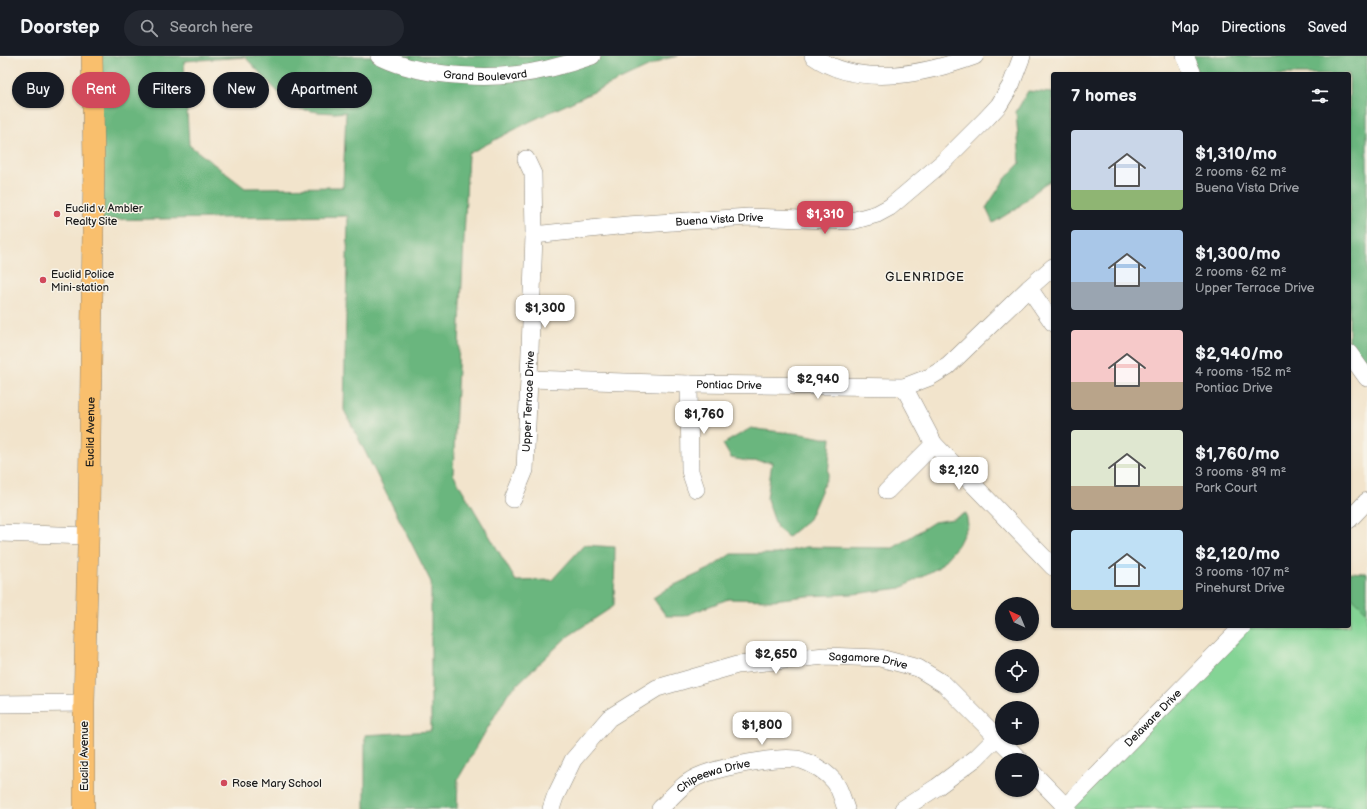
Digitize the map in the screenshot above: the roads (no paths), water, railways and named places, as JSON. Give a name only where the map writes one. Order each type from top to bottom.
[{"type":"main road","name":"Euclid Avenue","points":[[84,809],[84,703],[94,164],[92,56]]},
{"type":"street","name":"Grand Boulevard","points":[[379,56],[386,60],[424,71],[456,76],[493,78],[548,70],[592,56]]},
{"type":"street","points":[[813,56],[831,66],[847,71],[875,76],[902,75],[929,70],[975,56]]},
{"type":"street","name":"Buena Vista Drive","points":[[534,235],[627,225],[748,217],[852,221],[877,214],[890,208],[943,162],[999,105],[1011,85],[1022,56]]},
{"type":"street","points":[[1186,56],[1191,72]]},
{"type":"street","name":"Upper Terrace Drive","points":[[514,500],[525,470],[529,379],[534,235],[533,174],[526,159]]},
{"type":"street","name":"Pontiac Drive","points":[[529,379],[689,384],[904,387],[930,377],[948,366],[1051,269]]},
{"type":"street","points":[[1029,288],[1051,320]]},
{"type":"street","points":[[1351,356],[1367,378]]},
{"type":"street","points":[[689,384],[690,471],[696,489]]},
{"type":"street","points":[[904,387],[934,444],[1051,566]]},
{"type":"street","points":[[887,491],[934,444]]},
{"type":"street","points":[[1351,518],[1367,502]]},
{"type":"street","points":[[0,533],[88,536]]},
{"type":"street","name":"Delaware Drive","points":[[1066,808],[1241,628]]},
{"type":"street","name":"Sagamore Drive","points":[[551,809],[555,797],[573,760],[609,718],[657,688],[737,665],[825,656],[880,658],[918,668],[944,684],[995,735]]},
{"type":"street","points":[[0,704],[84,703]]},
{"type":"street","points":[[903,809],[937,787],[976,758],[995,739]]},
{"type":"street","name":"Sagamore Drive","points":[[1005,745],[1013,753]]},
{"type":"street","name":"Chipeewa Drive","points":[[660,809],[678,791],[696,778],[719,770],[781,758],[800,760],[822,770],[835,782],[846,809]]},
{"type":"street","points":[[1039,779],[1066,808]]},
{"type":"place","name":"Euclid v. Ambler Realty Site","points":[[57,214]]},
{"type":"place","name":"Euclid Police Mini-station","points":[[43,280]]},
{"type":"place","name":"Rose Mary School","points":[[224,783]]},
{"type":"district","name":"GLENRIDGE","points":[[925,277]]}]
